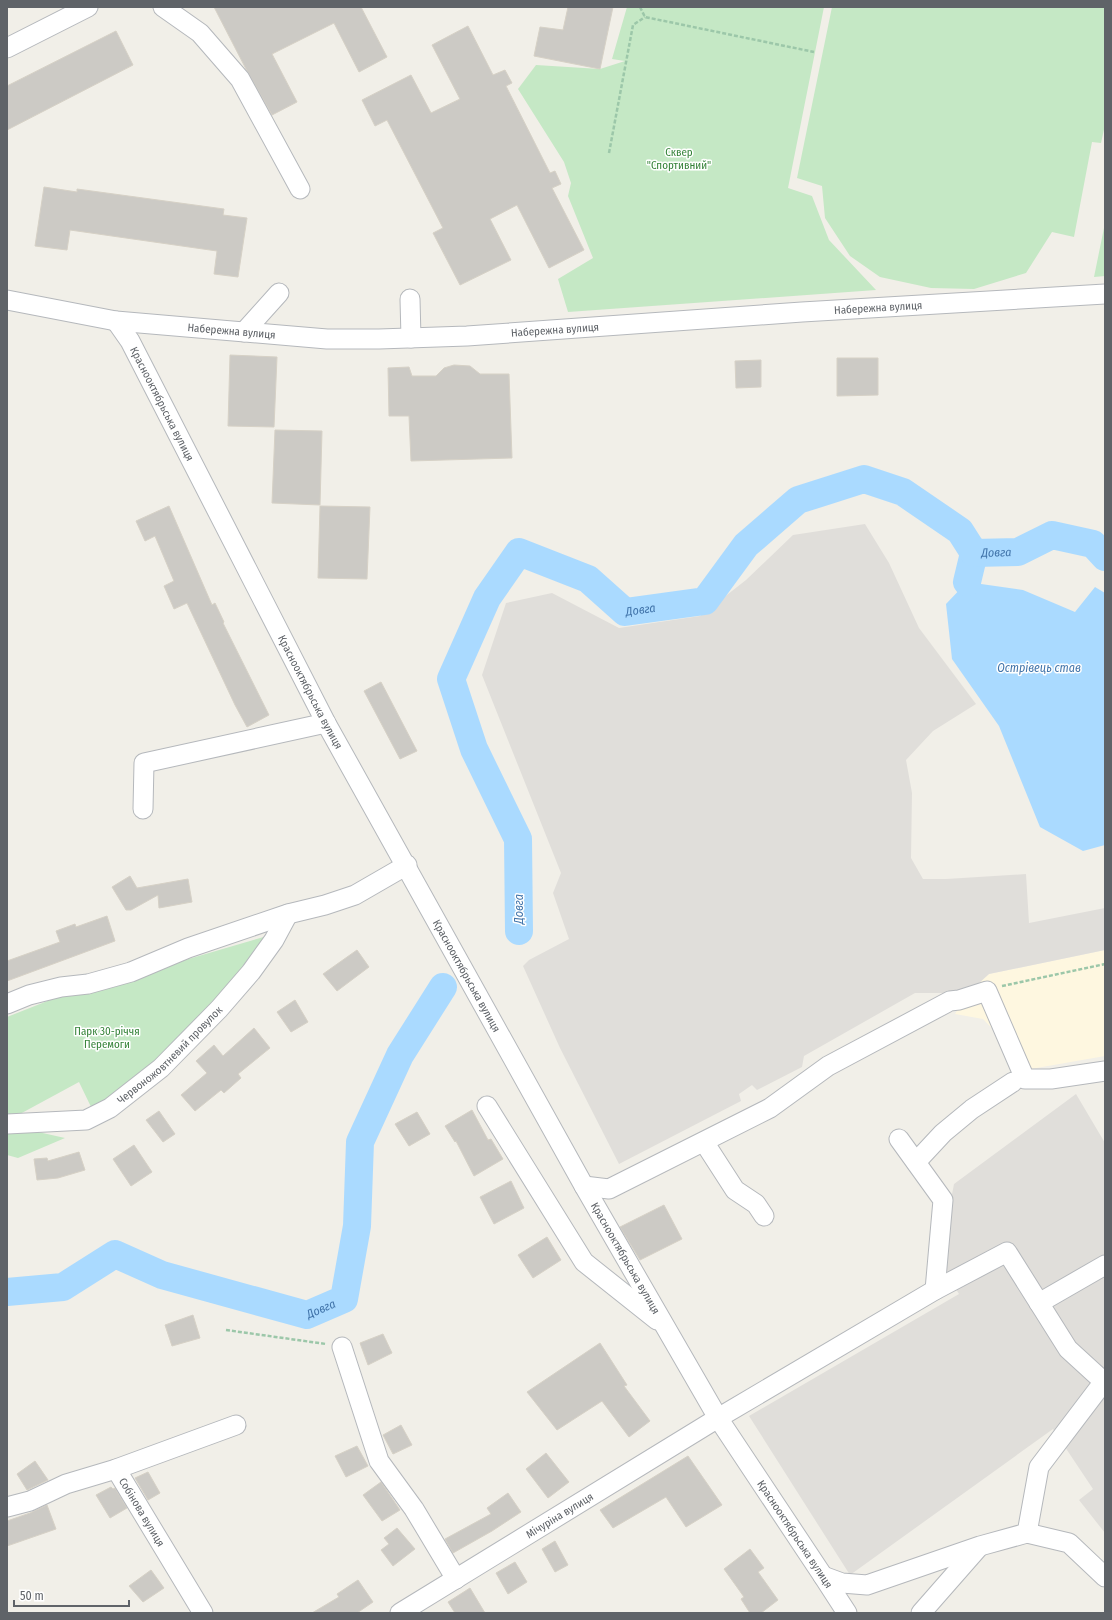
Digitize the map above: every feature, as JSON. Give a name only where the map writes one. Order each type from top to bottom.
[{"type":"street","points":[[7,48],[88,7]]},
{"type":"street","points":[[163,7],[200,32],[240,79],[300,189]]},
{"type":"street","points":[[244,332],[279,293]]},
{"type":"street","name":"Набережна вулиця","points":[[7,300],[116,321],[327,339],[467,336],[802,312],[1105,294]]},
{"type":"street","points":[[410,299],[411,338]]},
{"type":"street","name":"Краснооктябрьська вулиця","points":[[116,321],[133,347],[326,722],[584,1186],[718,1418],[846,1613]]},
{"type":"street","points":[[142,809],[144,763],[326,722]]},
{"type":"street","points":[[7,1004],[29,995],[61,987],[88,984],[131,972],[188,948],[288,914],[325,905],[356,895],[406,865]]},
{"type":"street","name":"Червоножовтневий провулок","points":[[7,1124],[86,1120],[110,1108],[161,1068],[252,972],[274,940],[288,914]]},
{"type":"street","points":[[584,1186],[609,1189],[770,1108],[828,1066],[943,1004],[987,991],[1025,1079],[1051,1079],[1105,1071]]},
{"type":"street","points":[[916,1162],[943,1133],[972,1109],[1014,1082]]},
{"type":"street","points":[[487,1106],[584,1262],[666,1327]]},
{"type":"street","points":[[899,1139],[943,1200],[935,1290]]},
{"type":"street","points":[[704,1142],[735,1190],[756,1204],[764,1216]]},
{"type":"street","name":"Мічуріна вулиця","points":[[400,1613],[718,1418],[935,1290],[1007,1252],[1039,1303]]},
{"type":"street","points":[[1027,1533],[1039,1467],[1104,1381],[1068,1349],[1039,1303],[1105,1265]]},
{"type":"street","points":[[342,1347],[379,1461],[414,1509],[456,1579]]},
{"type":"street","points":[[116,1468],[236,1425]]},
{"type":"street","name":"Собінова вулиця","points":[[7,1507],[30,1501],[66,1484],[116,1468],[203,1613]]},
{"type":"street","points":[[823,1576],[842,1583],[868,1585],[980,1546],[1027,1533],[1070,1543],[1105,1577]]},
{"type":"street","points":[[921,1613],[980,1546]]},
{"type":"path","points":[[640,7],[645,17]]},
{"type":"path","points":[[609,153],[633,25],[645,17],[814,52]]},
{"type":"path","points":[[987,991],[1105,964]]},
{"type":"path","points":[[226,1330],[342,1347]]},
{"type":"shaded area","points":[[865,524],[889,563],[919,628],[976,704],[933,731],[906,760],[912,793],[911,858],[923,879],[1026,874],[1029,923],[1105,908],[1105,950],[989,974],[968,993],[915,993],[804,1056],[802,1067],[757,1090],[752,1085],[739,1094],[741,1101],[619,1164],[560,1048],[523,966],[529,960],[569,939],[553,893],[561,873],[482,675],[506,603],[552,593],[619,628],[700,616],[746,580],[793,535]]},
{"type":"shaded area","points":[[1105,950],[1105,1056],[1025,1070],[1004,1041],[983,1019],[955,1014],[968,993],[989,974]]},
{"type":"shaded area","points":[[1076,1094],[1105,1143],[1105,1533],[1079,1500],[1093,1489],[1053,1429],[850,1575],[749,1416],[959,1294],[939,1262],[954,1184]]},
{"type":"green space","name":"Сквер \"Спортивний\"","points":[[627,7],[824,7],[788,188],[812,196],[829,240],[876,290],[568,312],[558,279],[593,258],[568,196],[571,183],[564,162],[518,89],[536,65],[600,69],[625,61],[612,59]]},
{"type":"green space","points":[[832,7],[1105,7],[1105,125],[1101,143],[1092,142],[1074,237],[1052,232],[1026,273],[974,289],[931,288],[880,277],[850,256],[825,218],[822,186],[797,178]]},
{"type":"green space","points":[[1105,223],[1105,276],[1094,277]]},
{"type":"green space","name":"Парк 30-річчя Перемоги","points":[[274,934],[197,1026],[150,1071],[93,1111],[79,1082],[7,1121],[7,1017],[55,998]]},
{"type":"green space","points":[[7,1125],[65,1138],[18,1158],[7,1155]]},
{"type":"water","name":"Острівець став","points":[[967,582],[1023,590],[1075,612],[1095,587],[1105,593],[1105,845],[1083,851],[1040,827],[999,726],[952,659],[946,604]]},
{"type":"building","points":[[214,7],[361,7],[387,57],[359,72],[334,23],[272,54],[297,102],[272,115]]},
{"type":"building","points":[[568,7],[613,7],[600,69],[534,56],[540,27],[563,30]]},
{"type":"building","points":[[468,26],[493,75],[505,70],[512,83],[506,86],[550,173],[555,171],[561,184],[552,188],[584,250],[549,268],[517,205],[490,219],[511,260],[460,285],[433,233],[443,228],[387,120],[375,126],[362,100],[411,75],[431,113],[460,99],[432,45]]},
{"type":"building","points":[[116,31],[133,65],[7,130],[7,86]]},
{"type":"building","points":[[44,187],[77,192],[77,189],[224,209],[223,215],[247,218],[238,277],[214,274],[217,251],[70,230],[67,250],[35,246]]},
{"type":"building","points":[[230,355],[277,357],[274,427],[228,426]]},
{"type":"building","points":[[837,358],[878,358],[878,395],[837,396]]},
{"type":"building","points":[[761,360],[761,387],[736,388],[735,361]]},
{"type":"building","points":[[454,365],[470,366],[480,374],[509,374],[512,458],[411,461],[409,416],[389,416],[388,368],[409,367],[412,376],[436,376],[444,368]]},
{"type":"building","points":[[275,430],[322,431],[320,505],[272,503]]},
{"type":"building","points":[[169,506],[212,605],[215,603],[224,622],[223,623],[269,715],[247,727],[235,705],[187,603],[174,609],[164,586],[174,581],[155,536],[145,541],[136,521]]},
{"type":"building","points":[[320,506],[370,507],[367,579],[318,578]]},
{"type":"building","points":[[381,682],[417,751],[400,759],[364,691]]},
{"type":"building","points":[[130,876],[137,888],[188,879],[192,902],[159,908],[158,895],[131,910],[126,910],[112,887]]},
{"type":"building","points":[[107,916],[115,941],[7,981],[7,961],[60,942],[56,931],[75,924],[76,927]]},
{"type":"building","points":[[357,950],[369,967],[337,991],[323,974]]},
{"type":"building","points":[[295,1000],[308,1022],[291,1032],[277,1012]]},
{"type":"building","points":[[254,1028],[270,1048],[238,1074],[241,1078],[224,1093],[221,1090],[195,1111],[181,1095],[207,1073],[196,1061],[214,1045],[223,1056]]},
{"type":"building","points":[[472,1110],[488,1140],[491,1139],[503,1159],[474,1176],[456,1141],[455,1142],[445,1126]]},
{"type":"building","points":[[159,1111],[175,1134],[163,1142],[146,1120]]},
{"type":"building","points":[[417,1112],[430,1134],[409,1146],[395,1124]]},
{"type":"building","points":[[134,1145],[152,1172],[131,1186],[113,1159]]},
{"type":"building","points":[[79,1152],[85,1170],[58,1178],[37,1180],[34,1159],[47,1158],[48,1161]]},
{"type":"building","points":[[511,1181],[524,1208],[494,1224],[480,1197]]},
{"type":"building","points":[[664,1205],[682,1239],[640,1260],[620,1227]]},
{"type":"building","points":[[547,1237],[561,1260],[533,1278],[518,1255]]},
{"type":"building","points":[[193,1315],[200,1338],[172,1346],[165,1325]]},
{"type":"building","points":[[383,1334],[392,1353],[368,1365],[360,1343]]},
{"type":"building","points":[[600,1343],[627,1385],[624,1386],[650,1421],[629,1437],[602,1401],[557,1430],[527,1392]]},
{"type":"building","points":[[401,1425],[412,1445],[393,1454],[383,1435]]},
{"type":"building","points":[[357,1446],[368,1466],[346,1477],[335,1456]]},
{"type":"building","points":[[546,1453],[569,1482],[548,1498],[526,1469]]},
{"type":"building","points":[[688,1456],[722,1505],[686,1527],[666,1497],[613,1528],[600,1510]]},
{"type":"building","points":[[35,1461],[48,1480],[27,1490],[17,1474]]},
{"type":"building","points":[[148,1472],[160,1493],[148,1500],[135,1478]]},
{"type":"building","points":[[381,1482],[400,1510],[382,1521],[363,1495]]},
{"type":"building","points":[[111,1487],[113,1489],[115,1488],[127,1508],[110,1518],[96,1495]]},
{"type":"building","points":[[508,1493],[521,1512],[492,1531],[453,1553],[445,1539],[491,1514],[487,1508]]},
{"type":"building","points":[[47,1505],[56,1529],[7,1546],[7,1521]]},
{"type":"building","points":[[397,1528],[415,1549],[393,1566],[381,1550],[389,1544],[384,1538]]},
{"type":"building","points":[[555,1541],[568,1565],[555,1572],[542,1549]]},
{"type":"building","points":[[750,1549],[764,1568],[758,1572],[778,1600],[761,1613],[750,1613],[741,1599],[744,1597],[724,1569]]},
{"type":"building","points":[[515,1562],[527,1582],[508,1594],[496,1573]]},
{"type":"building","points":[[151,1570],[164,1588],[143,1602],[129,1586]]},
{"type":"building","points":[[358,1580],[373,1602],[357,1613],[312,1613],[339,1597],[337,1594]]},
{"type":"building","points":[[470,1588],[485,1613],[455,1613],[448,1602]]},
{"type":"waterway","name":"Довга","points":[[519,931],[518,839],[474,749],[451,679],[487,598],[519,552],[588,579],[625,612],[705,601],[746,545],[798,500],[864,479],[903,492],[960,531],[974,553],[1018,552],[1052,535],[1093,544],[1105,557]]},
{"type":"waterway","points":[[967,582],[974,553]]},
{"type":"waterway","name":"Довга","points":[[7,1292],[63,1287],[115,1254],[162,1275],[307,1315],[344,1299],[357,1226],[360,1142],[400,1055],[443,987]]}]
